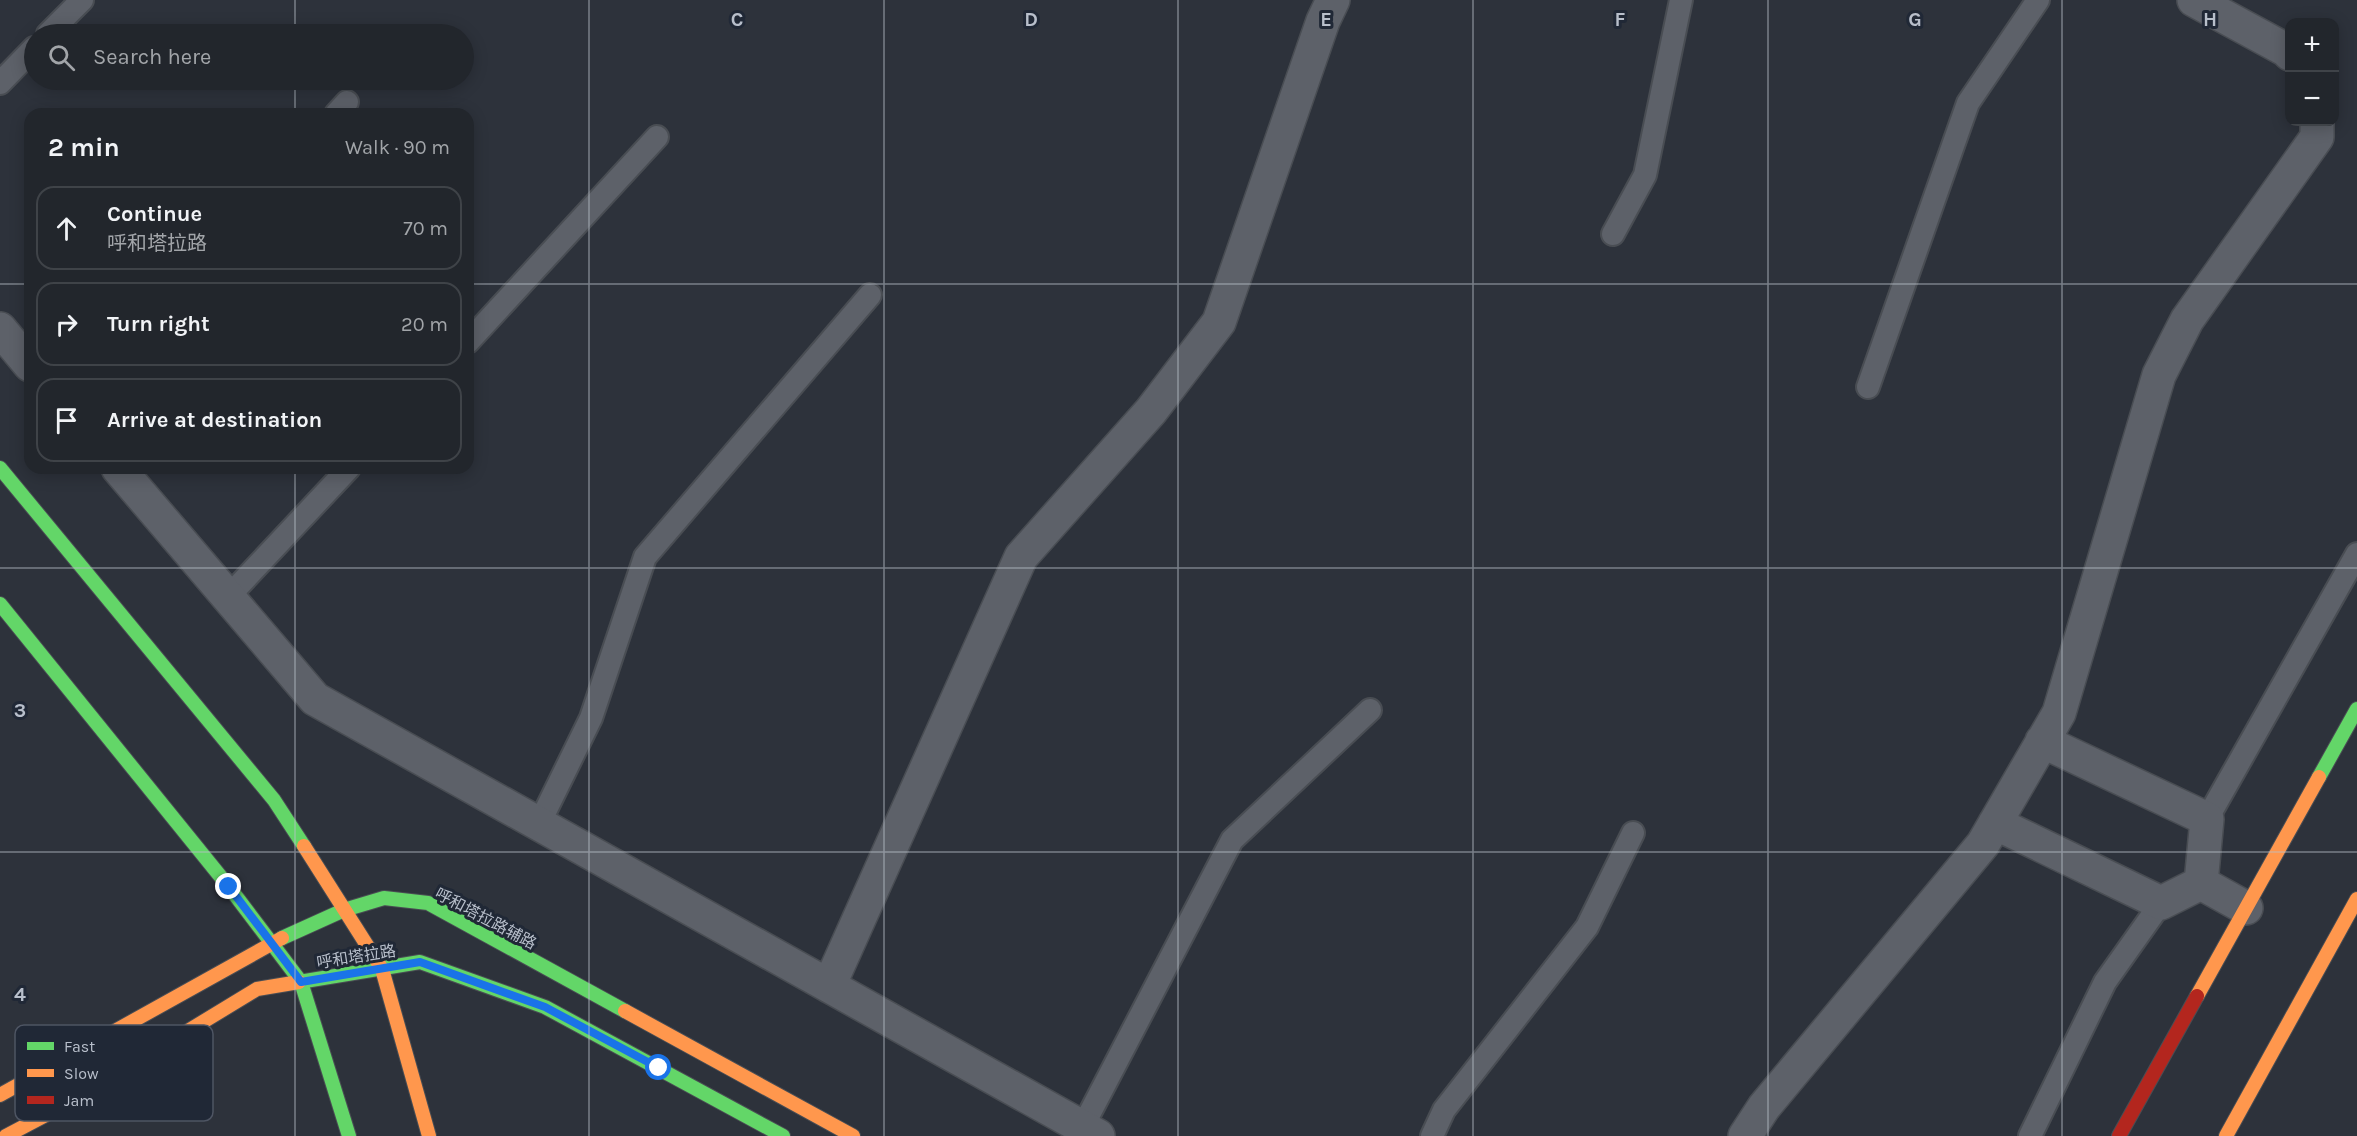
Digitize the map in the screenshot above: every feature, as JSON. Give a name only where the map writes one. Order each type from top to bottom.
[{"type":"street","points":[[830,986],[1021,557],[1150,411],[1218,322],[1323,21],[1333,0]]},
{"type":"street","points":[[2194,0],[2285,49]]},
{"type":"street","points":[[1745,1136],[1764,1107],[1983,844],[2059,713],[2159,375],[2187,320],[2317,137],[2317,126]]},
{"type":"street","points":[[0,329],[24,358]]},
{"type":"street","points":[[0,468],[274,800],[382,969],[429,1136]]},
{"type":"street","points":[[123,474],[315,699],[1090,1132]]},
{"type":"street","points":[[0,604],[229,887],[301,982],[349,1136]]},
{"type":"street","points":[[2119,1136],[2357,709]]},
{"type":"street","points":[[2042,741],[2207,819],[2201,883]]},
{"type":"street","points":[[1995,823],[2161,903],[2201,883]]},
{"type":"street","points":[[2201,883],[2246,908]]},
{"type":"street","name":"呼和塔拉路辅路","points":[[125,1025],[271,943],[344,910],[384,898],[428,903],[853,1136]]},
{"type":"street","points":[[2226,1136],[2357,899]]},
{"type":"street","name":"呼和塔拉路","points":[[197,1025],[256,989],[420,962],[545,1007],[783,1136]]},
{"type":"street","name":"呼和塔拉路辅路","points":[[0,1095],[15,1087]]},
{"type":"street","name":"呼和塔拉路","points":[[6,1136],[34,1121]]},
{"type":"lane","points":[[58,24],[82,0]]},
{"type":"lane","points":[[1613,234],[1646,175],[1681,0]]},
{"type":"lane","points":[[1868,387],[1968,103],[2038,0]]},
{"type":"lane","points":[[0,83],[24,58]]},
{"type":"lane","points":[[474,335],[657,137]]},
{"type":"lane","points":[[539,824],[591,718],[645,557],[870,295]]},
{"type":"lane","points":[[228,597],[343,474]]},
{"type":"lane","points":[[2207,819],[2357,554]]},
{"type":"lane","points":[[1090,1132],[1232,840],[1370,710]]},
{"type":"lane","points":[[1432,1136],[1444,1110],[1587,927],[1633,833]]},
{"type":"lane","points":[[2030,1136],[2105,982],[2161,903]]},
{"type":"traffic: fast","points":[[0,468],[274,800],[304,846]]},
{"type":"traffic: fast","points":[[0,604],[229,887],[301,982],[349,1136]]},
{"type":"traffic: fast","points":[[2319,777],[2357,709]]},
{"type":"traffic: fast","points":[[282,938],[344,910],[384,898],[428,903],[625,1011]]},
{"type":"traffic: fast","points":[[299,982],[420,962],[545,1007],[783,1136]]},
{"type":"traffic: slow","points":[[2197,996],[2319,777]]},
{"type":"traffic: slow","points":[[304,846],[382,969],[429,1136]]},
{"type":"traffic: slow","points":[[2226,1136],[2357,899]]},
{"type":"traffic: slow","points":[[126,1025],[282,938]]},
{"type":"traffic: slow","points":[[198,1025],[257,989],[299,982]]},
{"type":"traffic: slow","points":[[625,1011],[853,1136]]},
{"type":"traffic: slow","points":[[0,1095],[15,1087]]},
{"type":"traffic: slow","points":[[6,1136],[34,1121]]},
{"type":"traffic: jam","points":[[2119,1136],[2197,996]]},
{"type":"route","points":[[229,887],[301,982],[420,962],[545,1007],[659,1068]]}]
